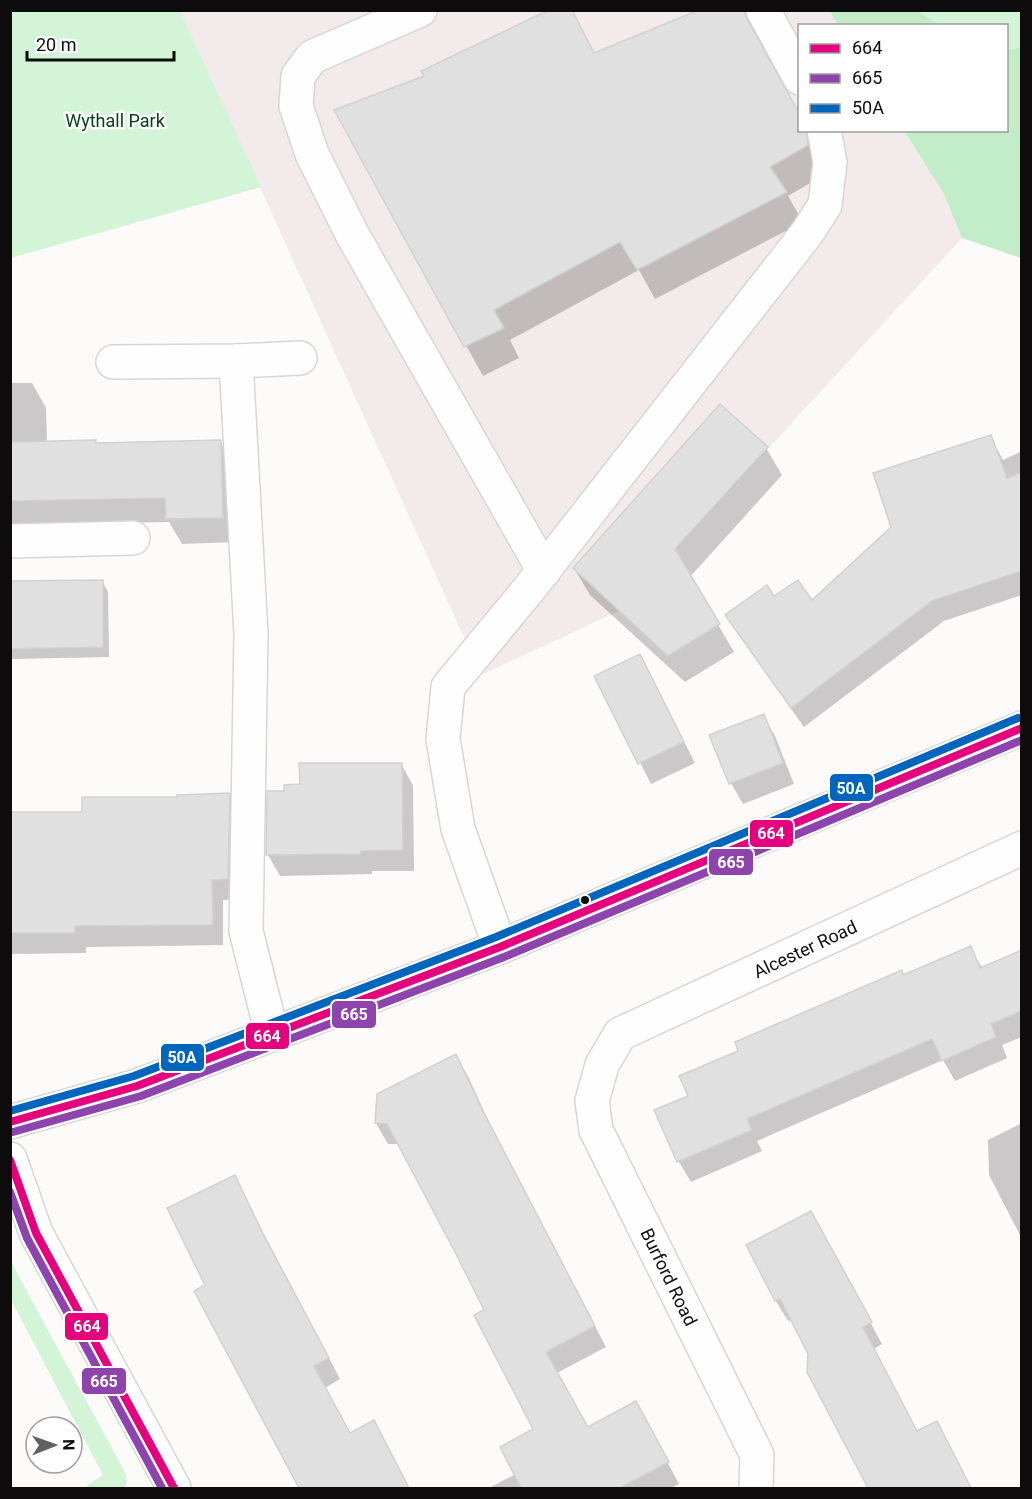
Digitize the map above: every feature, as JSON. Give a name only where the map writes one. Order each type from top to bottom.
[{"type":"street","points":[[420,10],[312,57],[298,76],[296,106],[312,154],[352,234],[544,571]]},
{"type":"street","points":[[763,10],[798,74]]},
{"type":"street","points":[[500,947],[458,829],[443,739],[448,687],[544,571],[807,233],[825,205],[830,162],[824,132]]},
{"type":"street","points":[[113,362],[300,358]]},
{"type":"street","points":[[236,361],[251,634],[246,931],[272,1034]]},
{"type":"street","points":[[10,541],[133,538]]},
{"type":"street","points":[[10,1122],[136,1086],[500,947],[1022,728]]},
{"type":"street","name":"Alcester Road","points":[[602,1065],[620,1034],[1022,848]]},
{"type":"street","name":"Burford Road","points":[[602,1065],[592,1101],[596,1130],[757,1455],[756,1488]]},
{"type":"street","points":[[10,1160],[36,1233],[174,1488]]},
{"type":"shaded area","points":[[180,11],[829,11],[837,24],[798,24],[798,132],[905,132],[943,192],[962,238],[619,611],[481,675]]},
{"type":"green space","name":"Wythall Park","points":[[11,10],[180,11],[261,187],[11,258]]},
{"type":"green space","points":[[829,11],[918,11],[938,24],[837,24]]},
{"type":"green space","points":[[918,11],[1021,11],[1021,47],[1008,50],[1008,24],[938,24]]},
{"type":"green space","points":[[1022,47],[1021,258],[962,238],[943,192],[905,132],[1008,132],[1008,50]]},
{"type":"green space","points":[[10,1260],[126,1474],[127,1483],[124,1488],[86,1488],[103,1475],[84,1439],[84,1415],[71,1415],[11,1300]]},
{"type":"building","points":[[549,10],[572,10],[594,53],[699,10],[744,10],[798,111],[798,132],[806,132],[808,145],[770,167],[787,192],[637,270],[620,242],[494,310],[504,328],[464,347],[334,110],[424,76],[421,71]]},
{"type":"building","points":[[720,404],[768,447],[675,549],[720,624],[668,656],[573,568]]},
{"type":"building","points":[[991,435],[1007,478],[1022,472],[1022,571],[932,601],[791,708],[725,615],[767,585],[774,596],[798,580],[812,600],[891,527],[873,473]]},
{"type":"building","points":[[96,440],[96,443],[221,440],[223,518],[166,519],[165,498],[10,501],[10,442]]},
{"type":"building","points":[[103,580],[103,647],[10,649],[10,581]]},
{"type":"building","points":[[640,654],[684,742],[638,764],[594,676]]},
{"type":"building","points":[[764,714],[783,763],[729,784],[709,735]]},
{"type":"building","points":[[299,763],[402,763],[403,850],[361,851],[361,854],[266,855],[267,791],[284,791],[284,785],[300,784]]},
{"type":"building","points":[[230,793],[228,879],[212,880],[213,925],[75,926],[75,933],[10,933],[10,812],[82,812],[82,797],[177,797],[177,795]]},
{"type":"building","points":[[971,946],[980,968],[1022,950],[1022,1011],[991,1024],[996,1037],[942,1061],[932,1039],[747,1119],[752,1130],[677,1162],[654,1110],[688,1096],[679,1076],[738,1051],[735,1042],[902,970],[903,975]]},
{"type":"building","points":[[456,1054],[483,1111],[595,1326],[546,1352],[588,1427],[636,1401],[669,1462],[620,1488],[521,1488],[500,1447],[533,1429],[474,1315],[484,1310],[456,1254],[387,1124],[375,1123],[377,1094]]},
{"type":"building","points":[[235,1175],[263,1234],[329,1358],[314,1366],[350,1433],[374,1420],[409,1488],[299,1488],[194,1291],[205,1285],[167,1208]]},
{"type":"building","points":[[811,1211],[872,1322],[863,1327],[917,1431],[937,1421],[971,1488],[868,1488],[807,1372],[808,1354],[780,1299],[775,1301],[746,1245]]},
{"type":"transit line","name":"50A","points":[[10,1111],[134,1076],[496,937],[1018,718]]},
{"type":"transit line","name":"664","points":[[10,1122],[137,1086],[500,947],[1022,728]]},
{"type":"transit line","name":"665","points":[[13,1132],[141,1096],[504,957],[1022,740]]},
{"type":"transit line","name":"664","points":[[10,1160],[36,1233],[174,1488]]},
{"type":"transit line","name":"665","points":[[10,1192],[27,1238],[162,1488]]}]
